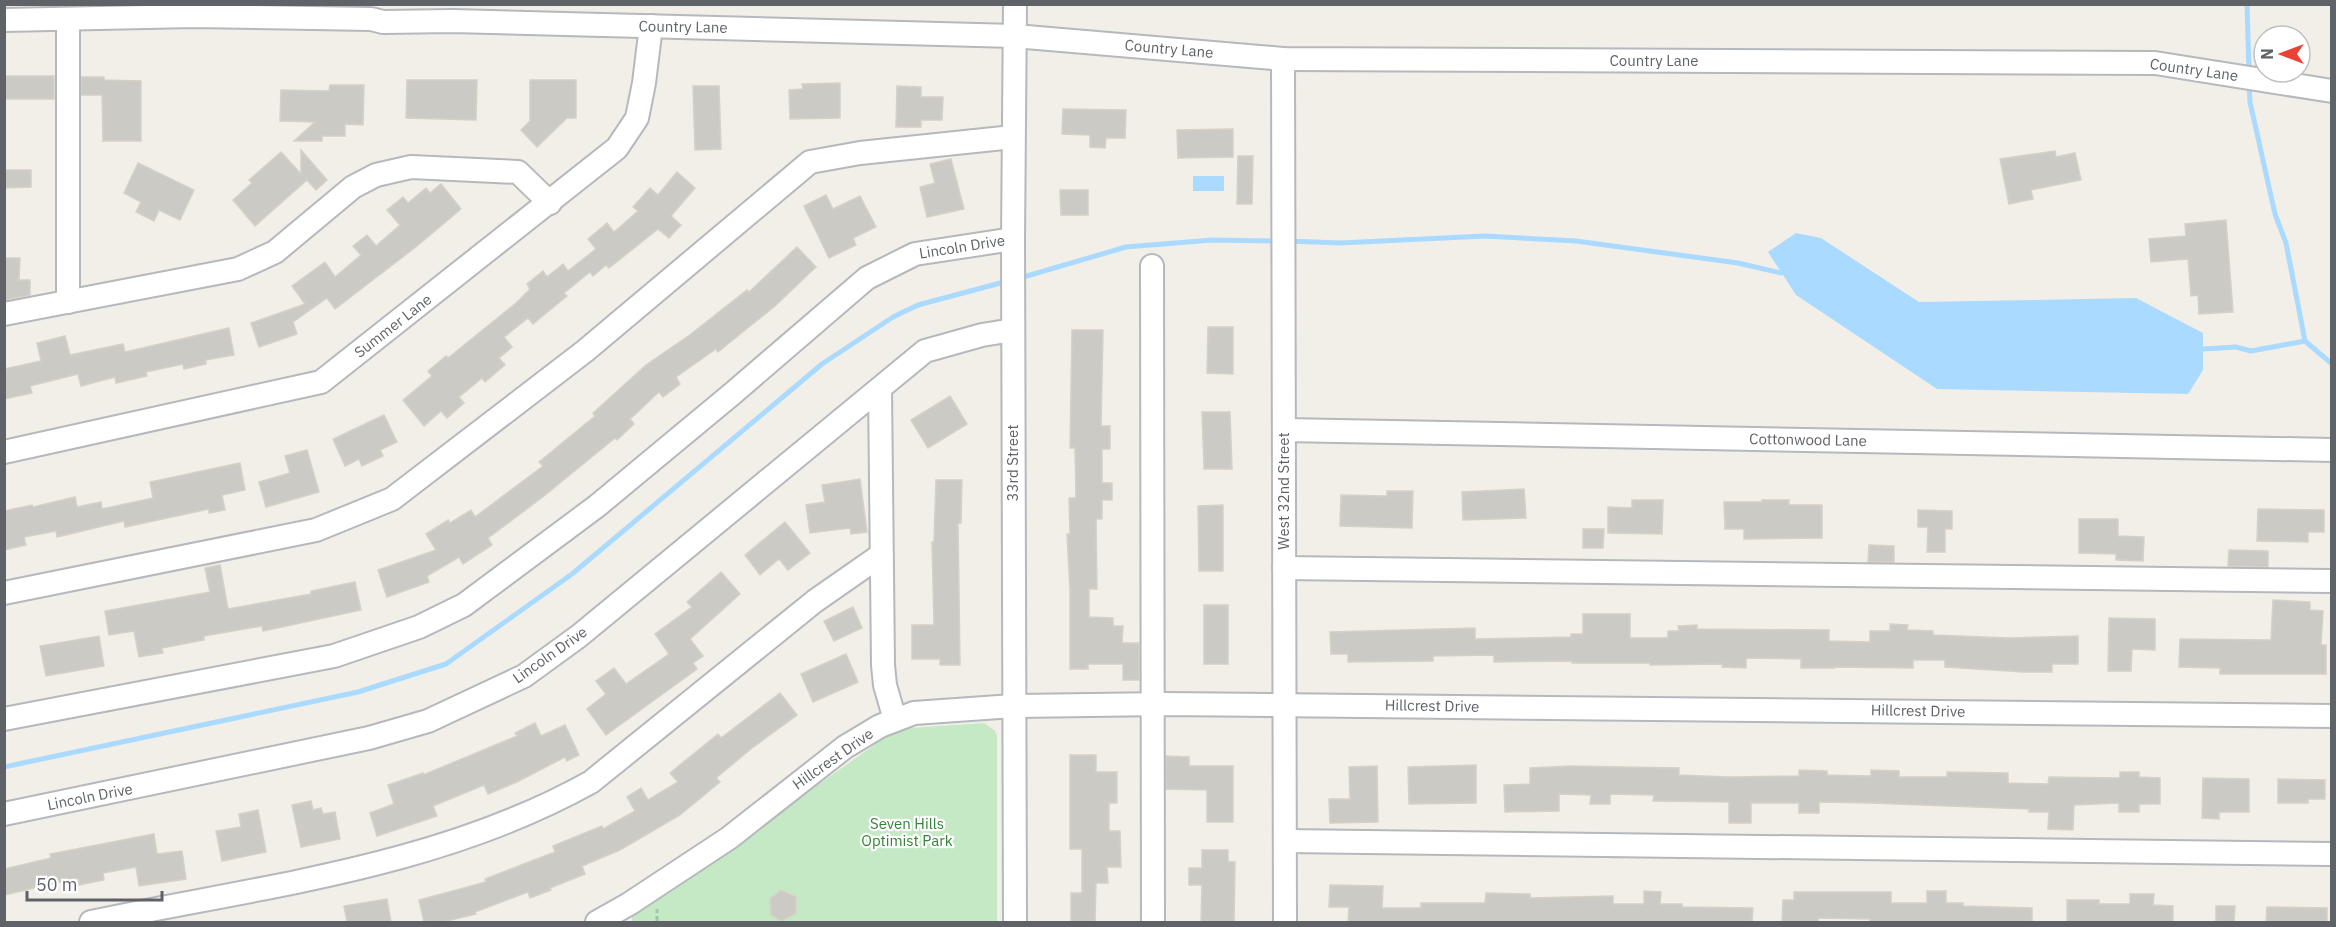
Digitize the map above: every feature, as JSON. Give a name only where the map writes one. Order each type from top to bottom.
[{"type":"street","name":"33rd Street","points":[[1015,4],[1012,248],[1015,922]]},
{"type":"street","name":"Country Lane","points":[[4,20],[194,16],[371,19],[383,13],[453,21],[1015,36],[1283,59],[2155,63],[2331,91]]},
{"type":"street","points":[[68,19],[68,302]]},
{"type":"street","name":"Summer Lane","points":[[4,452],[321,382],[617,148],[637,118],[651,26]]},
{"type":"street","name":"West 32nd Street","points":[[1283,59],[1285,922]]},
{"type":"street","points":[[4,593],[316,530],[392,499],[585,351],[810,162],[860,153],[1013,137]]},
{"type":"street","points":[[4,314],[238,269],[275,252],[353,187],[376,175],[411,167],[518,172],[550,203]]},
{"type":"street","name":"Lincoln Drive","points":[[4,719],[334,656],[419,627],[464,605],[597,506],[867,278],[915,254],[1012,248]]},
{"type":"street","points":[[1152,266],[1153,922]]},
{"type":"street","name":"Lincoln Drive","points":[[4,814],[369,738],[428,721],[524,676],[579,636],[925,351],[982,335],[1013,330]]},
{"type":"street","points":[[880,389],[883,665],[885,685],[895,720]]},
{"type":"street","name":"Cottonwood Lane","points":[[1284,430],[2331,450]]},
{"type":"street","points":[[91,922],[316,879],[409,856],[555,802],[591,782],[815,601],[881,555]]},
{"type":"street","points":[[1284,568],[2331,581]]},
{"type":"street","name":"Hillcrest Drive","points":[[597,922],[629,913],[846,747],[880,726],[914,713],[1013,706],[1153,704],[2331,716]]},
{"type":"street","points":[[1285,841],[2331,854]]},
{"type":"path","points":[[657,906],[657,922]]},
{"type":"green space","name":"Seven Hills Optimist Park","points":[[984,723],[997,735],[997,922],[632,922],[632,916],[897,729]]},
{"type":"water","points":[[1193,176],[1224,176],[1224,191],[1193,191]]},
{"type":"water","points":[[1796,233],[1821,238],[1919,302],[2136,298],[2203,333],[2203,370],[2188,394],[1937,389],[1796,295],[1768,252]]},
{"type":"building","points":[[4,76],[54,76],[54,99],[4,99]]},
{"type":"building","points":[[81,77],[141,81],[141,141],[103,141],[102,95],[81,95]]},
{"type":"building","points":[[407,80],[477,80],[476,120],[406,118]]},
{"type":"building","points":[[530,80],[576,80],[576,118],[567,118],[537,147],[521,130],[530,121]]},
{"type":"building","points":[[840,83],[840,118],[790,119],[789,90],[803,89],[802,84]]},
{"type":"building","points":[[330,85],[364,85],[363,125],[345,124],[345,136],[322,136],[322,141],[294,141],[315,122],[280,121],[281,90],[329,91]]},
{"type":"building","points":[[693,86],[719,86],[721,149],[695,150]]},
{"type":"building","points":[[897,86],[921,87],[921,97],[943,97],[942,120],[921,120],[921,127],[896,127]]},
{"type":"building","points":[[1063,109],[1126,110],[1125,138],[1106,138],[1105,148],[1090,147],[1090,135],[1062,134]]},
{"type":"building","points":[[1233,129],[1233,157],[1178,158],[1177,130]]},
{"type":"building","points":[[301,150],[327,180],[316,190],[307,180],[255,226],[233,200],[252,183],[249,180],[281,152],[301,174]]},
{"type":"building","points":[[2055,151],[2056,157],[2075,153],[2081,180],[2031,190],[2033,199],[2009,204],[2000,159]]},
{"type":"building","points":[[1238,156],[1253,156],[1252,204],[1237,204]]},
{"type":"building","points":[[951,159],[964,209],[927,217],[920,187],[935,183],[930,164]]},
{"type":"building","points":[[138,163],[194,190],[180,220],[159,210],[154,221],[136,212],[141,202],[124,193]]},
{"type":"building","points":[[4,170],[31,170],[31,187],[4,188]]},
{"type":"building","points":[[677,172],[695,188],[671,216],[681,225],[669,238],[658,229],[609,268],[606,265],[593,276],[590,272],[564,293],[567,296],[533,324],[528,318],[504,337],[512,347],[499,358],[505,365],[485,382],[482,378],[459,397],[464,403],[447,418],[441,411],[424,426],[403,400],[432,376],[428,371],[446,356],[448,358],[516,303],[530,289],[527,284],[543,271],[547,277],[563,264],[568,271],[596,249],[588,239],[607,223],[614,232],[638,211],[633,207],[650,188],[658,195]]},
{"type":"building","points":[[441,184],[461,209],[335,309],[327,298],[293,322],[297,334],[259,347],[251,323],[305,304],[292,286],[325,262],[335,277],[361,255],[353,246],[367,235],[376,246],[400,225],[387,210],[403,197],[408,203],[426,188],[430,193]]},
{"type":"building","points":[[1060,190],[1088,190],[1088,215],[1061,215]]},
{"type":"building","points":[[826,195],[833,209],[860,196],[876,227],[853,238],[856,245],[829,258],[804,206]]},
{"type":"building","points":[[2226,220],[2233,312],[2199,314],[2198,295],[2191,296],[2188,259],[2151,262],[2149,239],[2186,236],[2185,224]]},
{"type":"building","points":[[797,247],[816,267],[775,306],[718,352],[716,349],[676,377],[680,384],[663,397],[659,392],[630,419],[634,424],[617,440],[615,438],[488,538],[492,545],[463,564],[459,557],[427,576],[429,582],[387,597],[378,570],[436,550],[426,534],[448,520],[450,523],[471,510],[475,517],[543,466],[539,462],[595,416],[593,413],[646,365],[691,334],[747,290],[749,292]]},
{"type":"building","points":[[4,258],[20,258],[19,280],[30,280],[30,295],[4,300]]},
{"type":"building","points":[[1208,327],[1233,327],[1233,374],[1207,373]]},
{"type":"building","points":[[229,328],[234,355],[206,360],[206,364],[184,369],[183,364],[146,372],[147,376],[116,383],[115,377],[81,386],[78,374],[30,386],[32,393],[4,399],[4,369],[41,361],[37,343],[65,336],[70,355],[123,344],[125,352]]},
{"type":"building","points":[[1072,330],[1103,330],[1101,426],[1110,426],[1110,449],[1102,449],[1102,483],[1112,483],[1112,500],[1102,500],[1102,519],[1096,519],[1097,589],[1089,589],[1089,617],[1113,618],[1113,626],[1123,626],[1122,643],[1139,643],[1139,680],[1123,680],[1123,664],[1088,664],[1088,669],[1070,669],[1067,534],[1070,534],[1069,498],[1076,498],[1075,448],[1070,448]]},
{"type":"building","points":[[950,396],[967,424],[928,448],[911,420]]},
{"type":"building","points":[[1202,412],[1230,412],[1232,469],[1204,469]]},
{"type":"building","points":[[384,415],[397,442],[380,450],[383,456],[362,466],[359,459],[345,466],[333,439]]},
{"type":"building","points":[[307,450],[319,492],[266,507],[259,482],[290,473],[285,456]]},
{"type":"building","points":[[240,463],[245,490],[222,495],[225,510],[209,513],[209,509],[125,527],[124,521],[57,537],[56,531],[24,537],[26,545],[4,550],[4,511],[75,497],[77,507],[101,502],[102,509],[153,498],[150,482]]},
{"type":"building","points":[[860,479],[867,532],[851,534],[850,528],[810,533],[806,505],[825,502],[822,485]]},
{"type":"building","points":[[936,480],[962,480],[961,523],[958,523],[960,665],[940,665],[940,659],[912,659],[912,625],[934,625],[932,542],[934,542]]},
{"type":"building","points":[[1524,489],[1526,518],[1463,520],[1462,492]]},
{"type":"building","points":[[1387,491],[1413,491],[1412,528],[1340,526],[1341,495],[1387,496]]},
{"type":"building","points":[[1632,500],[1663,500],[1662,534],[1608,533],[1608,507],[1632,508]]},
{"type":"building","points":[[1762,500],[1789,500],[1789,505],[1822,505],[1822,538],[1744,539],[1744,529],[1725,529],[1724,502],[1762,502]]},
{"type":"building","points":[[1223,505],[1223,571],[1199,571],[1198,506]]},
{"type":"building","points":[[2258,509],[2324,510],[2324,532],[2308,532],[2308,542],[2257,541]]},
{"type":"building","points":[[1918,510],[1952,511],[1952,529],[1945,529],[1945,552],[1927,552],[1928,527],[1918,527]]},
{"type":"building","points":[[2079,519],[2118,519],[2118,536],[2144,537],[2143,561],[2116,560],[2116,554],[2079,553]]},
{"type":"building","points":[[785,522],[810,553],[788,570],[779,559],[760,575],[745,555]]},
{"type":"building","points":[[1583,529],[1604,529],[1603,548],[1583,548]]},
{"type":"building","points":[[1869,545],[1894,546],[1894,562],[1868,562]]},
{"type":"building","points":[[2229,550],[2268,551],[2268,567],[2228,566]]},
{"type":"building","points":[[220,565],[228,609],[311,594],[311,591],[355,582],[361,610],[263,631],[262,626],[204,636],[204,640],[162,648],[163,653],[139,657],[134,631],[109,635],[105,611],[210,592],[205,568]]},
{"type":"building","points":[[721,572],[740,594],[690,639],[703,656],[693,663],[697,669],[606,735],[587,709],[606,694],[596,681],[614,668],[626,684],[669,654],[655,634],[692,607],[687,602]]},
{"type":"building","points":[[2273,600],[2310,602],[2310,610],[2323,611],[2321,645],[2326,645],[2326,674],[2220,674],[2220,668],[2179,667],[2180,639],[2271,640]]},
{"type":"building","points":[[1204,605],[1228,605],[1228,664],[1204,664]]},
{"type":"building","points":[[853,607],[862,628],[834,641],[824,621]]},
{"type":"building","points":[[1583,614],[1630,614],[1630,638],[1668,638],[1668,631],[1679,631],[1678,626],[1697,625],[1697,629],[1829,630],[1829,641],[1870,642],[1870,631],[1890,631],[1890,624],[1908,625],[1907,630],[1933,631],[1933,635],[2008,638],[2078,636],[2078,664],[2052,664],[2052,672],[2024,672],[1945,667],[1945,660],[1913,660],[1913,668],[1801,668],[1801,659],[1746,658],[1746,668],[1722,667],[1723,664],[1494,662],[1494,655],[1433,656],[1433,661],[1348,662],[1348,654],[1331,654],[1330,632],[1475,628],[1475,639],[1571,637],[1571,634],[1583,634]]},
{"type":"building","points":[[2109,618],[2155,619],[2155,650],[2132,649],[2131,671],[2108,671]]},
{"type":"building","points":[[99,636],[104,666],[46,676],[40,646]]},
{"type":"building","points":[[846,654],[858,682],[813,702],[801,674]]},
{"type":"building","points":[[780,693],[797,715],[716,778],[720,782],[680,815],[620,850],[582,866],[585,874],[550,888],[551,890],[530,898],[528,892],[475,912],[476,914],[443,922],[424,922],[419,900],[486,882],[485,879],[555,852],[553,846],[602,826],[603,829],[635,811],[627,797],[641,788],[648,800],[678,782],[670,773],[718,734],[721,738]]},
{"type":"building","points":[[535,723],[541,736],[565,725],[579,755],[567,761],[565,757],[488,794],[484,785],[433,806],[437,816],[377,836],[370,813],[394,804],[388,785],[423,773],[423,775],[517,736],[515,733]]},
{"type":"building","points":[[1070,755],[1096,755],[1096,772],[1117,772],[1117,803],[1109,803],[1109,831],[1120,831],[1121,867],[1107,867],[1108,883],[1096,883],[1095,922],[1071,922],[1071,893],[1082,893],[1082,849],[1070,849]]},
{"type":"building","points":[[1166,756],[1189,757],[1189,766],[1233,766],[1233,822],[1207,822],[1207,790],[1166,789]]},
{"type":"building","points":[[1476,765],[1476,803],[1409,804],[1408,767]]},
{"type":"building","points":[[1377,766],[1378,822],[1330,823],[1329,799],[1350,799],[1349,767]]},
{"type":"building","points":[[1571,766],[1679,768],[1679,775],[1729,777],[1799,776],[1799,770],[1827,771],[1827,775],[1871,776],[1871,770],[1899,771],[1899,777],[1947,777],[1947,772],[2008,773],[2008,783],[2048,784],[2049,777],[2120,778],[2120,772],[2139,772],[2139,777],[2160,778],[2160,804],[2139,804],[2139,812],[2119,812],[2119,803],[2074,805],[2073,830],[2048,829],[2049,812],[2029,812],[2029,809],[1870,803],[1819,802],[1819,813],[1799,813],[1799,803],[1751,803],[1751,823],[1729,823],[1729,802],[1653,801],[1654,795],[1610,794],[1610,804],[1590,804],[1591,795],[1559,794],[1559,811],[1505,812],[1504,785],[1530,784],[1530,768]]},
{"type":"building","points":[[2203,778],[2249,779],[2249,812],[2219,812],[2219,819],[2202,818]]},
{"type":"building","points":[[2278,779],[2325,780],[2325,799],[2308,799],[2308,803],[2278,803]]},
{"type":"building","points":[[311,801],[313,810],[321,808],[323,814],[335,812],[340,839],[301,847],[292,805]]},
{"type":"building","points":[[258,810],[266,852],[222,861],[216,831],[241,827],[239,814]]},
{"type":"building","points":[[154,834],[157,854],[182,851],[186,879],[139,886],[136,867],[103,873],[104,880],[79,885],[78,878],[4,895],[4,869],[51,858],[50,854]]},
{"type":"building","points":[[1202,850],[1228,850],[1228,862],[1235,862],[1234,922],[1201,922],[1202,885],[1189,885],[1189,868],[1202,868]]},
{"type":"building","points":[[1330,885],[1383,886],[1382,908],[1421,908],[1421,903],[1485,903],[1486,893],[1530,894],[1530,898],[1613,896],[1613,904],[1644,904],[1644,891],[1661,892],[1660,904],[1682,904],[1682,907],[1753,908],[1752,922],[1348,922],[1349,907],[1329,907]]},
{"type":"building","points":[[781,890],[796,897],[796,913],[782,921],[771,915],[770,899]]},
{"type":"building","points":[[1927,891],[1946,891],[1946,903],[1963,903],[1963,906],[2032,908],[2032,922],[1870,922],[1870,919],[1818,918],[1818,922],[1782,922],[1783,900],[1794,900],[1794,892],[1891,892],[1891,903],[1927,903]]},
{"type":"building","points":[[2130,894],[2154,894],[2153,905],[2173,906],[2173,922],[2067,922],[2067,900],[2099,900],[2099,904],[2130,904]]},
{"type":"building","points":[[387,899],[391,922],[347,922],[344,906]]},
{"type":"building","points":[[2216,906],[2235,906],[2234,922],[2216,922]]},
{"type":"building","points":[[2267,907],[2327,908],[2327,922],[2266,922]]},
{"type":"waterway","points":[[2247,4],[2249,72]]},
{"type":"waterway","points":[[2249,84],[2250,102],[2275,214],[2286,243],[2305,341],[2332,364]]},
{"type":"waterway","points":[[1288,241],[1340,243],[1485,236],[1576,241],[1738,263],[1781,273]]},
{"type":"waterway","points":[[1020,278],[1126,247],[1212,240],[1279,241]]},
{"type":"waterway","points":[[4,767],[358,692],[446,664],[572,574],[822,364],[893,317],[918,305],[1008,281]]},
{"type":"waterway","points":[[2203,349],[2236,347],[2251,351],[2305,341]]}]
